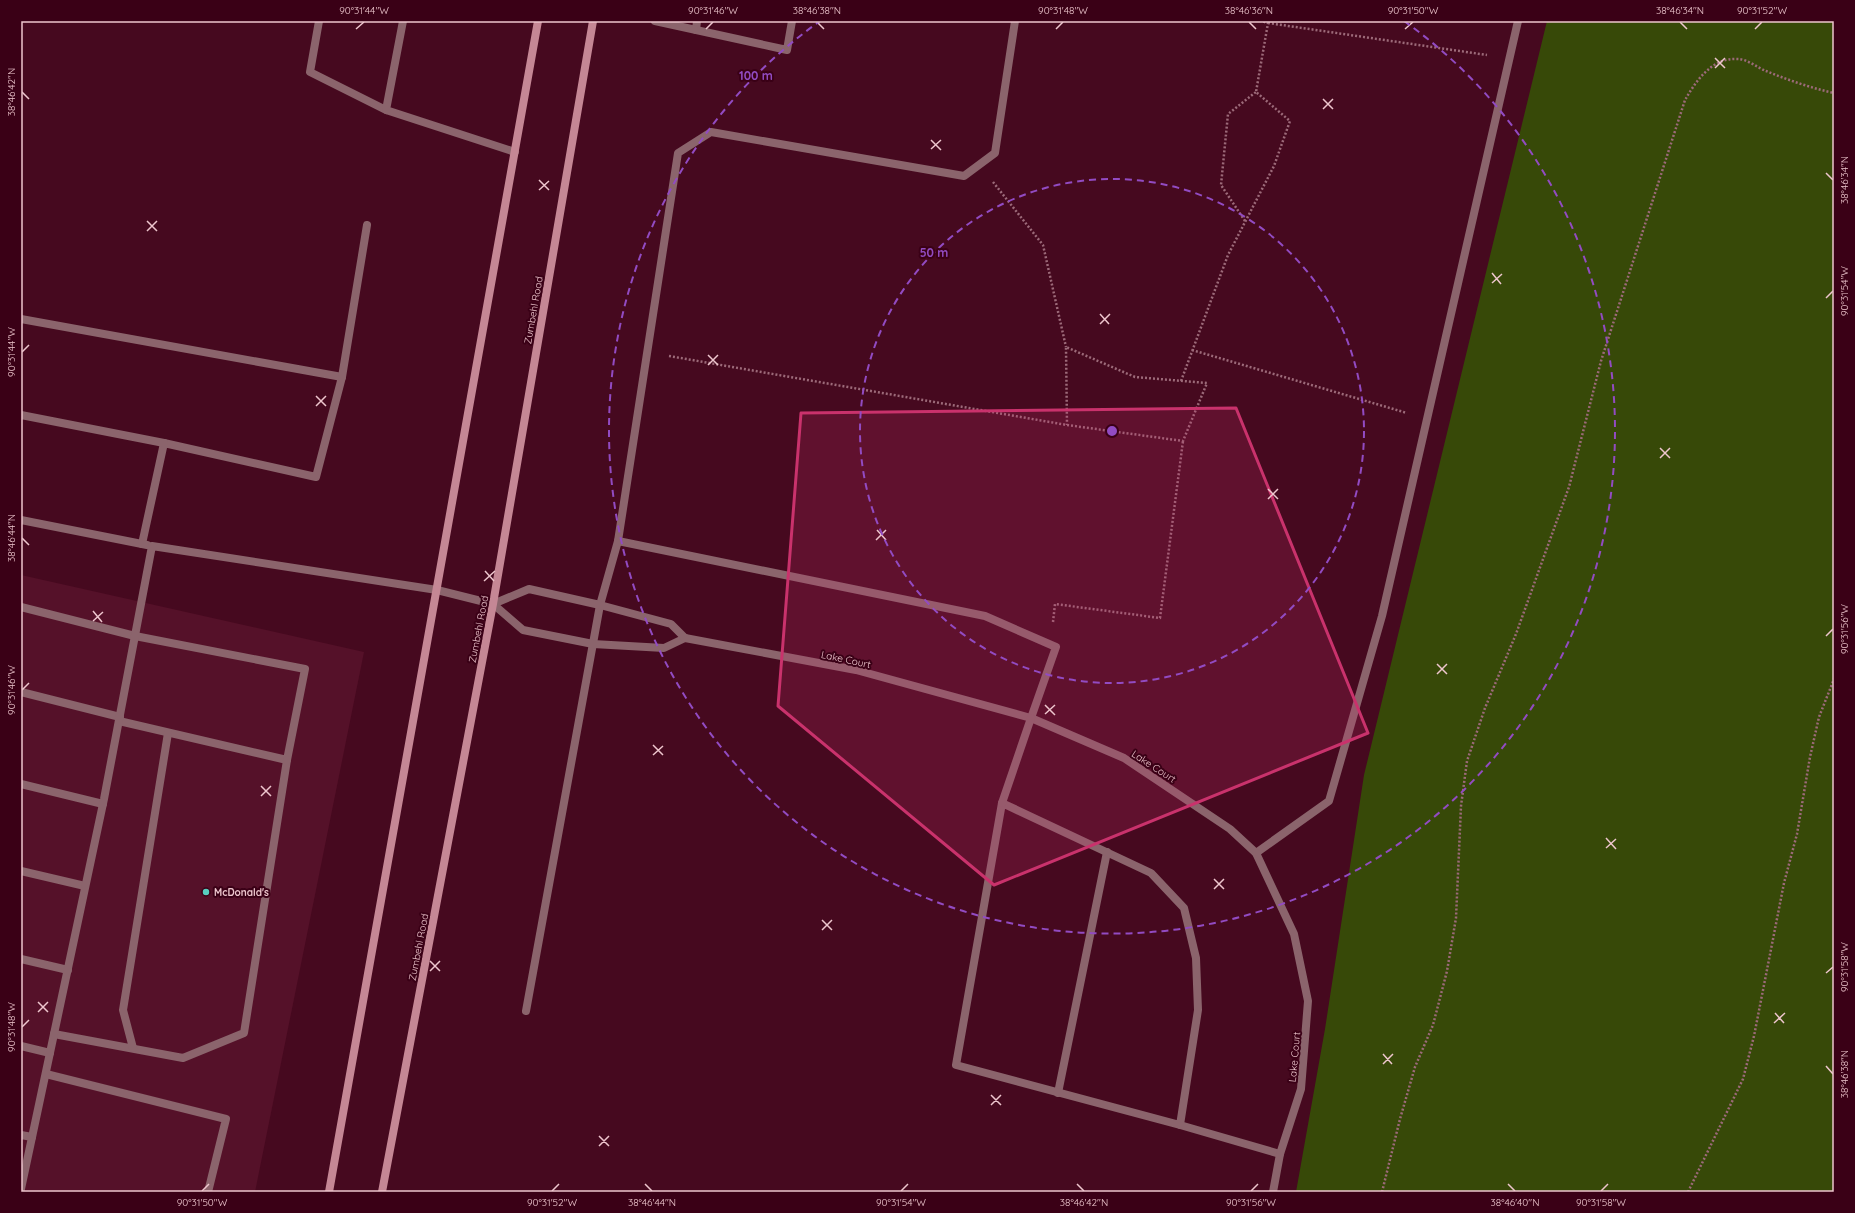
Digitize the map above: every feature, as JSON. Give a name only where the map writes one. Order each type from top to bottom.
[{"type":"main road","points":[[329,1192],[538,21]]},
{"type":"main road","name":"Zumbehl Road","points":[[382,1192],[493,604],[593,21]]},
{"type":"street","points":[[319,21],[310,72],[386,110],[515,152]]},
{"type":"street","points":[[386,110],[403,21]]},
{"type":"street","points":[[655,21],[787,50],[792,21]]},
{"type":"street","points":[[696,30],[697,21]]},
{"type":"street","points":[[526,1011],[600,605],[618,541],[678,153],[711,132],[964,176],[995,153],[1015,21]]},
{"type":"street","points":[[1256,853],[1329,801],[1382,616],[1518,21]]},
{"type":"street","points":[[21,415],[164,443],[316,477],[342,377],[367,224]]},
{"type":"street","points":[[21,319],[342,377]]},
{"type":"street","points":[[142,544],[164,443]]},
{"type":"street","points":[[21,520],[152,546],[437,590],[493,604],[523,630],[593,644],[664,648],[685,638],[671,624],[600,605],[529,590],[493,604]]},
{"type":"street","points":[[618,541],[984,616],[1056,647],[1002,802],[956,1065],[1180,1125],[1280,1154]]},
{"type":"street","points":[[21,1189],[103,804],[152,546]]},
{"type":"street","points":[[21,608],[135,636],[305,669],[287,760],[244,1033],[182,1058],[54,1034]]},
{"type":"street","name":"Lake Court","points":[[685,638],[856,670],[1031,718],[1124,758],[1230,829],[1256,853],[1294,934],[1308,1001],[1301,1090],[1280,1154],[1272,1192]]},
{"type":"street","points":[[21,692],[168,733],[287,760]]},
{"type":"street","points":[[133,1048],[123,1010],[168,733]]},
{"type":"street","points":[[21,784],[103,804]]},
{"type":"street","points":[[1002,802],[1151,873],[1184,908],[1196,958],[1198,1010],[1180,1125]]},
{"type":"street","points":[[1058,1093],[1107,852]]},
{"type":"street","points":[[21,871],[86,886]]},
{"type":"street","points":[[21,958],[68,970]]},
{"type":"street","points":[[21,1046],[50,1053]]},
{"type":"street","points":[[46,1074],[226,1119],[208,1192]]},
{"type":"street","points":[[21,1134],[32,1137]]},
{"type":"path","points":[[1261,21],[1510,58]]},
{"type":"path","points":[[1245,222],[1221,185],[1228,114],[1256,92],[1268,23]]},
{"type":"path","points":[[1382,1192],[1400,1119],[1416,1067],[1433,1025],[1447,971],[1456,918],[1461,806],[1467,761],[1485,708],[1516,634],[1569,487],[1601,361],[1685,100],[1695,83],[1706,70],[1721,62],[1739,58],[1765,71],[1834,93]]},
{"type":"path","points":[[1181,381],[1228,255],[1274,166],[1290,121],[1256,92]]},
{"type":"path","points":[[979,165],[1043,245],[1066,347],[1068,425]]},
{"type":"path","points":[[1050,644],[1055,604],[1160,618],[1184,441],[1206,383],[1135,378],[1066,347]]},
{"type":"path","points":[[1192,350],[1427,419]]},
{"type":"path","points":[[647,352],[1068,425],[1184,441]]},
{"type":"path","points":[[1688,1192],[1743,1079],[1754,1036],[1784,883],[1797,834],[1810,756],[1819,717],[1834,679]]},
{"type":"highlighted area","points":[[1236,408],[1368,733],[994,885],[778,706],[801,413]]},
{"type":"shaded area","points":[[21,575],[364,652],[255,1192],[21,1192]]},
{"type":"green space","points":[[1547,21],[1834,21],[1834,1192],[1296,1192],[1325,1029],[1364,775]]},
{"type":"place","name":"McDonald's","points":[[206,892]]}]
